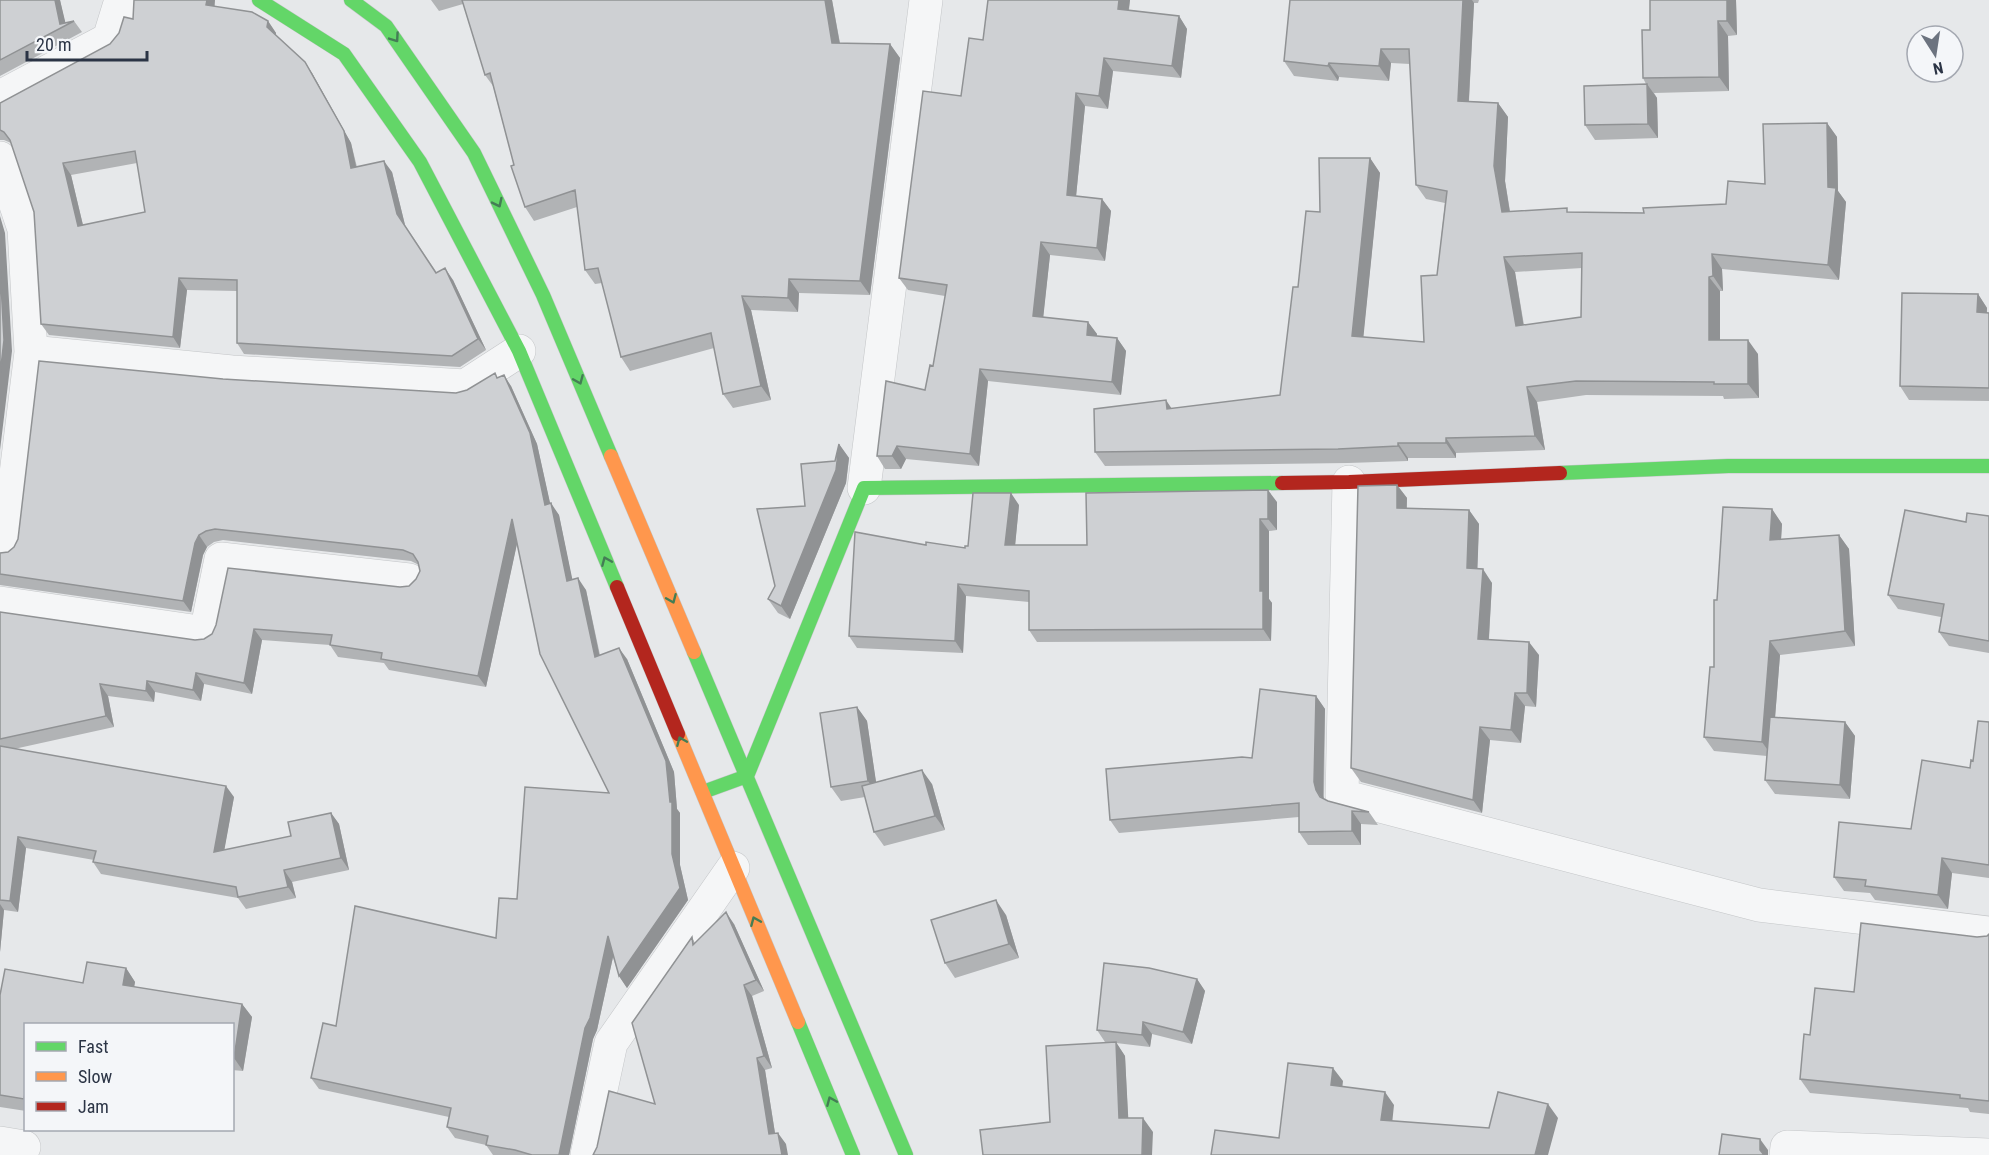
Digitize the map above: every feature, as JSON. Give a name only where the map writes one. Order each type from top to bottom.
[{"type":"main road","points":[[259,0],[344,54],[420,162],[519,351],[853,1155]]},
{"type":"main road","points":[[351,0],[386,26],[474,153],[543,295],[906,1155]]},
{"type":"main road","points":[[703,792],[747,776],[864,488],[1349,482],[1728,466],[1989,466]]},
{"type":"street","points":[[0,97],[109,39],[121,0]]},
{"type":"street","points":[[864,488],[926,0]]},
{"type":"street","points":[[0,158],[24,229],[31,352],[7,547],[0,547]]},
{"type":"street","points":[[31,352],[232,372],[465,386],[519,351]]},
{"type":"street","points":[[1349,482],[1342,796],[1759,905],[1989,933]]},
{"type":"street","points":[[0,603],[206,633],[221,559],[409,580]]},
{"type":"street","points":[[587,1155],[611,1043],[733,868]]},
{"type":"street","points":[[1786,1155],[1786,1147],[1988,1155]]},
{"type":"building","points":[[0,0],[55,0],[60,24],[74,21],[0,60]]},
{"type":"building","points":[[134,0],[207,0],[206,5],[252,12],[268,21],[267,27],[305,62],[344,131],[351,168],[384,161],[397,214],[436,273],[445,268],[478,339],[452,356],[237,343],[237,280],[179,278],[173,337],[41,324],[34,212],[10,140],[0,130],[0,103],[110,44],[119,33],[124,17],[133,19]],"holes":[[[135,151],[145,212],[78,226],[63,163]]]},
{"type":"building","points":[[462,0],[825,0],[832,43],[890,44],[860,281],[789,279],[788,298],[742,296],[761,386],[723,394],[711,333],[621,357],[598,268],[585,270],[575,190],[525,207],[511,166],[514,165],[490,73],[485,75]]},
{"type":"building","points":[[988,0],[1119,0],[1118,9],[1179,16],[1172,66],[1104,58],[1099,96],[1076,93],[1067,195],[1102,199],[1097,248],[1041,242],[1033,316],[1088,322],[1087,335],[1117,338],[1112,382],[980,369],[970,454],[897,446],[892,456],[877,456],[886,381],[925,390],[930,365],[933,366],[947,285],[899,278],[923,91],[961,96],[969,38],[983,40]]},
{"type":"building","points":[[1290,0],[1463,0],[1458,101],[1498,103],[1494,166],[1502,212],[1567,208],[1567,212],[1644,213],[1643,208],[1726,204],[1728,181],[1765,184],[1763,124],[1827,123],[1828,187],[1836,188],[1828,265],[1712,254],[1713,276],[1709,277],[1709,340],[1748,340],[1748,384],[1576,381],[1527,387],[1535,436],[1446,438],[1446,443],[1398,443],[1398,446],[1338,449],[1095,452],[1094,409],[1166,400],[1167,409],[1280,395],[1293,287],[1298,287],[1306,211],[1320,212],[1319,158],[1370,158],[1352,336],[1424,342],[1421,276],[1437,275],[1447,191],[1416,185],[1409,49],[1381,49],[1379,66],[1329,63],[1328,66],[1284,61]],"holes":[[[1582,253],[1581,317],[1516,326],[1504,257]]]},
{"type":"building","points":[[1650,0],[1727,0],[1727,21],[1718,21],[1719,77],[1643,78],[1642,30],[1650,30]]},
{"type":"building","points":[[1647,84],[1648,124],[1585,125],[1584,86]]},
{"type":"building","points":[[0,265],[4,340],[0,375]]},
{"type":"building","points":[[1902,293],[1978,294],[1977,312],[1989,313],[1989,388],[1900,386]]},
{"type":"building","points":[[39,361],[223,379],[456,393],[467,390],[495,373],[497,378],[504,375],[530,433],[545,505],[551,503],[567,581],[578,578],[595,657],[619,648],[666,761],[670,802],[672,802],[672,854],[680,888],[619,976],[608,936],[590,1018],[585,1028],[559,1155],[532,1155],[486,1145],[488,1136],[447,1127],[451,1108],[311,1078],[323,1023],[336,1026],[355,906],[496,938],[499,898],[517,899],[525,787],[609,793],[540,654],[512,519],[478,676],[381,659],[382,653],[330,645],[332,635],[254,629],[244,683],[196,673],[193,690],[147,681],[146,691],[100,684],[106,716],[0,739],[0,612],[195,640],[204,639],[212,634],[228,568],[400,587],[409,586],[420,571],[413,554],[403,550],[215,529],[199,535],[195,543],[183,601],[0,574],[0,553],[8,552],[18,539]]},
{"type":"building","points":[[839,444],[836,470],[781,606],[768,599],[775,586],[757,509],[805,506],[801,464],[835,461]]},
{"type":"building","points":[[1397,485],[1397,508],[1469,510],[1467,568],[1483,569],[1478,639],[1529,642],[1527,693],[1515,693],[1511,730],[1480,727],[1473,800],[1351,768],[1358,486]]},
{"type":"building","points":[[1268,490],[1268,519],[1260,519],[1260,591],[1263,591],[1263,629],[1029,630],[1029,591],[958,584],[955,641],[849,636],[855,532],[926,545],[926,542],[965,548],[968,546],[973,493],[1011,493],[1005,545],[1087,545],[1086,493]]},
{"type":"building","points":[[1723,507],[1772,509],[1770,540],[1839,535],[1845,631],[1770,641],[1762,742],[1704,737],[1710,667],[1714,667],[1714,600],[1717,600]]},
{"type":"building","points":[[1905,510],[1966,522],[1967,513],[1989,516],[1989,641],[1939,632],[1944,604],[1888,595]]},
{"type":"building","points":[[1260,689],[1316,696],[1314,782],[1316,790],[1320,797],[1328,801],[1369,812],[1352,811],[1352,831],[1299,832],[1299,803],[1110,820],[1106,769],[1252,758]]},
{"type":"building","points":[[857,707],[868,781],[831,787],[820,713]]},
{"type":"building","points":[[1770,717],[1845,722],[1840,785],[1765,780]]},
{"type":"building","points":[[1978,721],[1989,722],[1989,865],[1942,858],[1938,895],[1865,886],[1866,880],[1834,877],[1839,822],[1911,829],[1922,760],[1970,768]]},
{"type":"building","points":[[0,746],[226,786],[214,852],[291,836],[288,822],[331,813],[341,858],[284,870],[288,887],[238,897],[236,887],[93,862],[96,851],[18,837],[10,901],[0,900]]},
{"type":"building","points":[[922,770],[935,816],[874,832],[862,786]]},
{"type":"building","points":[[996,900],[1009,944],[945,963],[931,920]]},
{"type":"building","points":[[726,912],[756,980],[744,985],[764,1056],[757,1058],[769,1134],[778,1133],[782,1155],[593,1155],[597,1147],[609,1091],[655,1104],[632,1023],[692,937],[693,945]]},
{"type":"building","points":[[1861,923],[1977,937],[1989,934],[1989,1101],[1960,1098],[1960,1095],[1800,1079],[1804,1034],[1810,1035],[1815,988],[1854,992]]},
{"type":"building","points":[[87,962],[126,968],[123,985],[242,1004],[234,1058],[234,1023],[24,1023],[24,1099],[0,1095],[0,995],[5,969],[83,983]]},
{"type":"building","points":[[1104,963],[1149,968],[1197,979],[1183,1032],[1143,1022],[1142,1035],[1097,1030]]},
{"type":"building","points":[[1116,1042],[1119,1118],[1143,1118],[1142,1155],[983,1155],[980,1130],[1050,1122],[1046,1046]]},
{"type":"building","points":[[1288,1063],[1333,1068],[1331,1085],[1385,1092],[1381,1120],[1489,1128],[1498,1092],[1548,1104],[1535,1155],[1211,1155],[1215,1130],[1279,1138]]},
{"type":"building","points":[[1722,1134],[1760,1139],[1760,1150],[1764,1155],[1719,1155]]},
{"type":"traffic: fast","points":[[259,0],[344,54],[420,162],[519,351],[617,587]]},
{"type":"traffic: fast","points":[[351,0],[386,26],[474,153],[543,295],[611,456]]},
{"type":"traffic: fast","points":[[1560,473],[1728,466],[1989,466]]},
{"type":"traffic: fast","points":[[703,792],[747,776],[864,488],[1282,483]]},
{"type":"traffic: fast","points":[[694,652],[906,1155]]},
{"type":"traffic: fast","points":[[798,1022],[853,1155]]},
{"type":"traffic: slow","points":[[611,456],[694,652]]},
{"type":"traffic: slow","points":[[678,734],[798,1022]]},
{"type":"traffic: jam","points":[[1282,483],[1560,473]]},
{"type":"traffic: jam","points":[[617,587],[678,734]]}]
